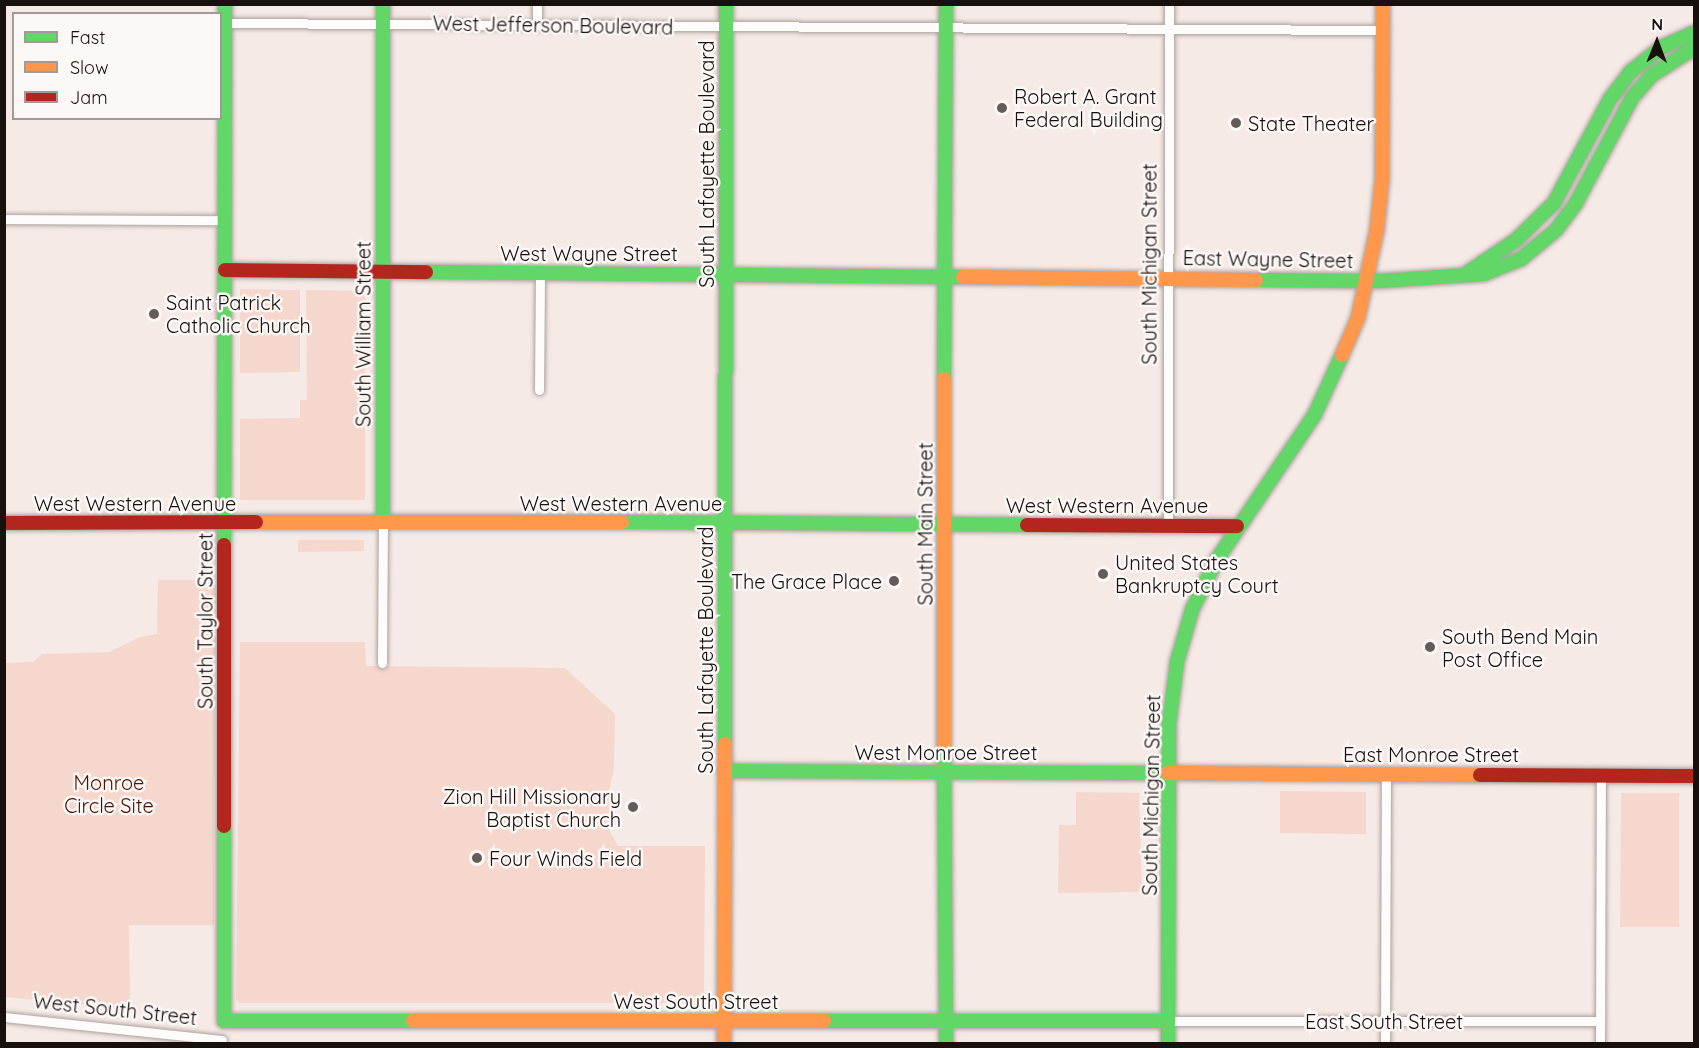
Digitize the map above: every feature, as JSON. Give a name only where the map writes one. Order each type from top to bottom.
[{"type":"street","name":"South Taylor Street","points":[[224,1021],[225,4]]},
{"type":"street","name":"South William Street","points":[[382,4],[382,663]]},
{"type":"street","points":[[537,4],[537,24]]},
{"type":"street","name":"South Lafayette Boulevard","points":[[724,1044],[726,4]]},
{"type":"street","name":"South Main Street","points":[[946,4],[943,524],[946,1044]]},
{"type":"street","name":"South Michigan Street","points":[[1168,524],[1169,4]]},
{"type":"street","name":"South Michigan Street","points":[[1168,1044],[1170,708],[1183,637],[1216,561],[1315,414],[1350,338],[1367,281],[1382,180],[1383,4]]},
{"type":"street","name":"West Jefferson Boulevard","points":[[225,23],[1383,30]]},
{"type":"street","points":[[1467,273],[1516,240],[1554,203],[1610,99],[1630,72],[1662,47],[1695,33]]},
{"type":"street","name":"East Wayne Street","points":[[1169,276],[1367,281],[1432,280],[1467,273],[1498,271],[1527,254],[1556,230],[1576,203],[1632,98],[1658,69],[1695,48]]},
{"type":"street","points":[[4,219],[225,220]]},
{"type":"street","name":"West Wayne Street","points":[[225,270],[1169,276]]},
{"type":"street","points":[[539,390],[540,272]]},
{"type":"street","name":"West Western Avenue","points":[[4,523],[383,521],[1238,526]]},
{"type":"street","name":"West Monroe Street","points":[[724,771],[1168,773]]},
{"type":"street","name":"East Monroe Street","points":[[1168,773],[1695,776]]},
{"type":"street","points":[[1385,1044],[1386,774]]},
{"type":"street","points":[[1600,1044],[1601,775]]},
{"type":"street","name":"West South Street","points":[[4,1017],[222,1042]]},
{"type":"street","name":"West South Street","points":[[224,1021],[724,1022],[946,1019],[1168,1021]]},
{"type":"street","points":[[222,1042],[224,1021]]},
{"type":"street","name":"East South Street","points":[[1168,1021],[1600,1021]]},
{"type":"green space","points":[[240,289],[300,290],[300,372],[240,373]]},
{"type":"green space","points":[[306,290],[365,291],[365,500],[240,500],[240,419],[300,418],[300,400],[307,400]]},
{"type":"green space","points":[[298,540],[364,540],[364,551],[298,552]]},
{"type":"green space","name":"Monroe Circle Site","points":[[158,580],[215,580],[214,925],[129,925],[130,1009],[5,997],[5,663],[33,662],[42,654],[109,652],[140,637],[157,634]]},
{"type":"green space","points":[[240,642],[365,642],[366,666],[565,668],[615,714],[614,769],[609,790],[610,832],[618,846],[705,846],[704,1003],[240,1003],[236,1000]]},
{"type":"green space","points":[[1280,791],[1366,792],[1366,834],[1280,833]]},
{"type":"green space","points":[[1076,792],[1139,793],[1142,892],[1058,893],[1059,825],[1076,825]]},
{"type":"green space","points":[[1621,793],[1679,793],[1679,927],[1620,927]]},
{"type":"traffic: fast","points":[[224,545],[225,4]]},
{"type":"traffic: fast","points":[[383,4],[383,521]]},
{"type":"traffic: fast","points":[[725,744],[726,4]]},
{"type":"traffic: fast","points":[[944,379],[946,4]]},
{"type":"traffic: fast","points":[[1467,273],[1516,240],[1554,203],[1610,99],[1630,72],[1662,47],[1694,33]]},
{"type":"traffic: fast","points":[[1256,280],[1380,281],[1484,274],[1521,259],[1556,230],[1576,203],[1632,98],[1652,75],[1694,48]]},
{"type":"traffic: fast","points":[[426,272],[963,277]]},
{"type":"traffic: fast","points":[[1168,1044],[1169,724],[1177,662],[1192,610],[1216,561],[1315,414],[1342,355]]},
{"type":"traffic: fast","points":[[622,522],[1027,525]]},
{"type":"traffic: fast","points":[[944,743],[946,1044]]},
{"type":"traffic: fast","points":[[724,771],[1168,773]]},
{"type":"traffic: fast","points":[[224,826],[224,1021],[413,1021]]},
{"type":"traffic: fast","points":[[824,1021],[1168,1021]]},
{"type":"traffic: slow","points":[[1342,355],[1358,318],[1377,229],[1382,180],[1383,4]]},
{"type":"traffic: slow","points":[[963,277],[1256,280]]},
{"type":"traffic: slow","points":[[944,379],[944,743]]},
{"type":"traffic: slow","points":[[256,522],[622,522]]},
{"type":"traffic: slow","points":[[724,1044],[725,744]]},
{"type":"traffic: slow","points":[[1168,773],[1480,775]]},
{"type":"traffic: slow","points":[[413,1021],[824,1021]]},
{"type":"traffic: jam","points":[[225,270],[426,272]]},
{"type":"traffic: jam","points":[[4,523],[256,522]]},
{"type":"traffic: jam","points":[[1027,525],[1237,526]]},
{"type":"traffic: jam","points":[[224,545],[224,826]]},
{"type":"traffic: jam","points":[[1480,775],[1694,776]]},
{"type":"place","name":"Robert A. Grant Federal Building","points":[[1002,108]]},
{"type":"place","name":"State Theater","points":[[1236,123]]},
{"type":"place","name":"Saint Patrick Catholic Church","points":[[154,314]]},
{"type":"place","name":"United States Bankruptcy Court","points":[[1103,574]]},
{"type":"place","name":"The Grace Place","points":[[894,581]]},
{"type":"place","name":"South Bend Main Post Office","points":[[1430,647]]},
{"type":"place","name":"Zion Hill Missionary Baptist Church","points":[[633,807]]},
{"type":"place","name":"Four Winds Field","points":[[477,858]]}]
